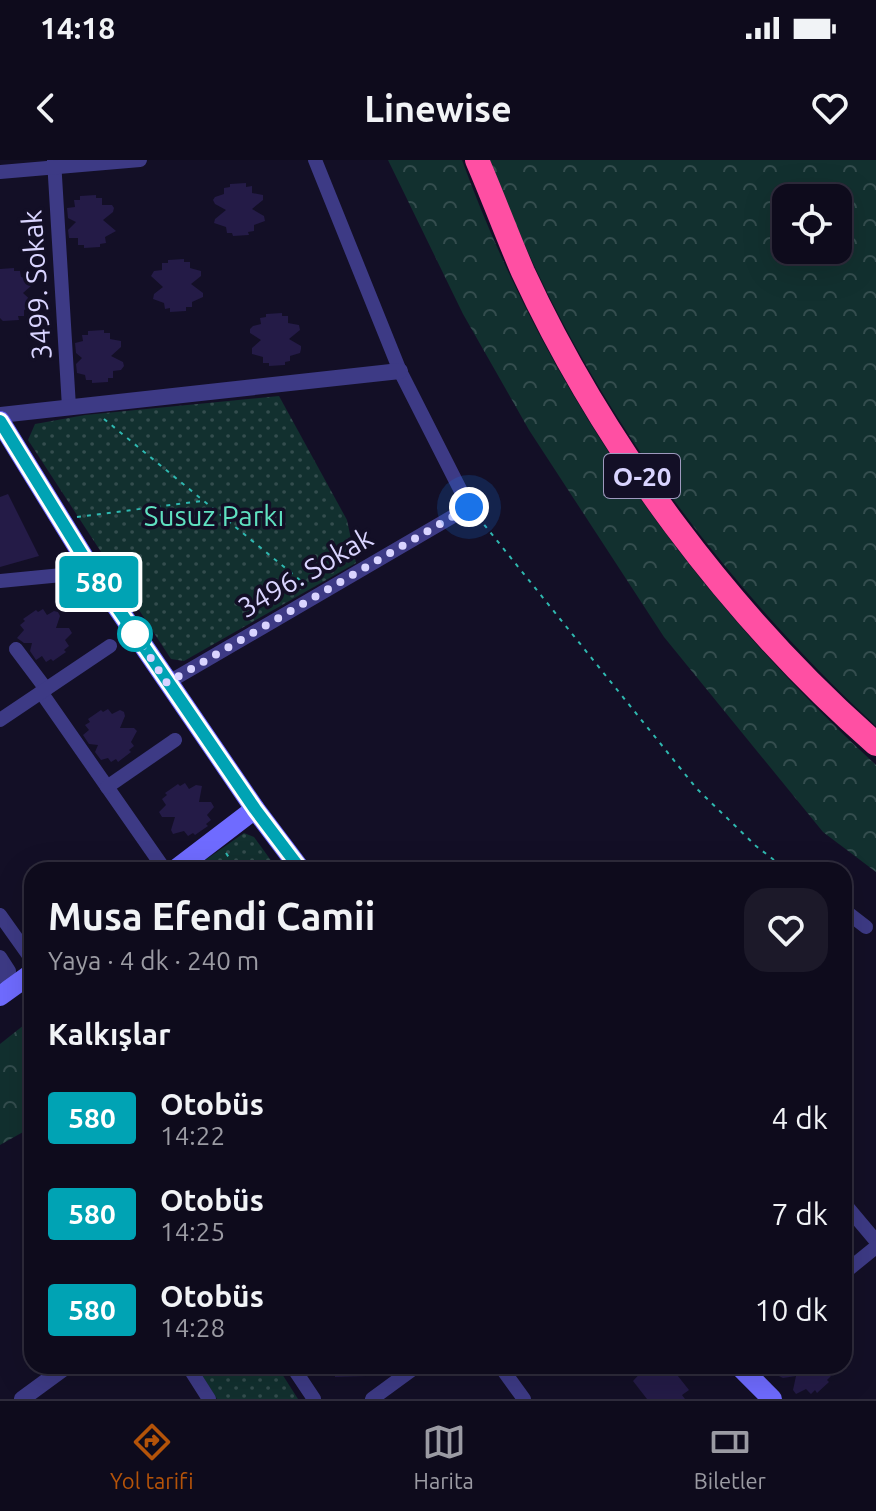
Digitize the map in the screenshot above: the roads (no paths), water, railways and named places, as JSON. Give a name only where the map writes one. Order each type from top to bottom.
[{"type":"highway","name":"O-20","points":[[477,160],[545,316],[598,408],[643,477],[684,536],[782,652],[876,744]]},
{"type":"main road","points":[[0,418],[93,572],[167,683],[295,862]]},
{"type":"main road","points":[[186,862],[255,809]]},
{"type":"main road","points":[[0,996],[24,979]]},
{"type":"main road","points":[[747,1374],[772,1399]]},
{"type":"street","points":[[0,172],[54,164],[140,160]]},
{"type":"street","points":[[0,418],[69,407],[400,371],[315,160]]},
{"type":"street","name":"3499. Sokak","points":[[54,164],[69,407]]},
{"type":"street","name":"3496. Sokak","points":[[167,683],[469,507],[400,371]]},
{"type":"street","points":[[0,581],[93,572]]},
{"type":"street","points":[[0,720],[110,646]]},
{"type":"street","points":[[16,649],[159,862]]},
{"type":"street","points":[[107,787],[175,740]]},
{"type":"street","points":[[0,915],[24,949]]},
{"type":"street","points":[[852,916],[866,927]]},
{"type":"street","points":[[0,957],[9,971],[0,976]]},
{"type":"street","points":[[852,1213],[876,1244],[852,1266]]},
{"type":"street","points":[[22,1399],[56,1374]]},
{"type":"street","points":[[193,1374],[209,1399]]},
{"type":"street","points":[[297,1374],[314,1399]]},
{"type":"street","points":[[372,1399],[406,1374]]},
{"type":"street","points":[[506,1374],[524,1399]]},
{"type":"park label","name":"Susuz Parkı","points":[[214,515]]}]
